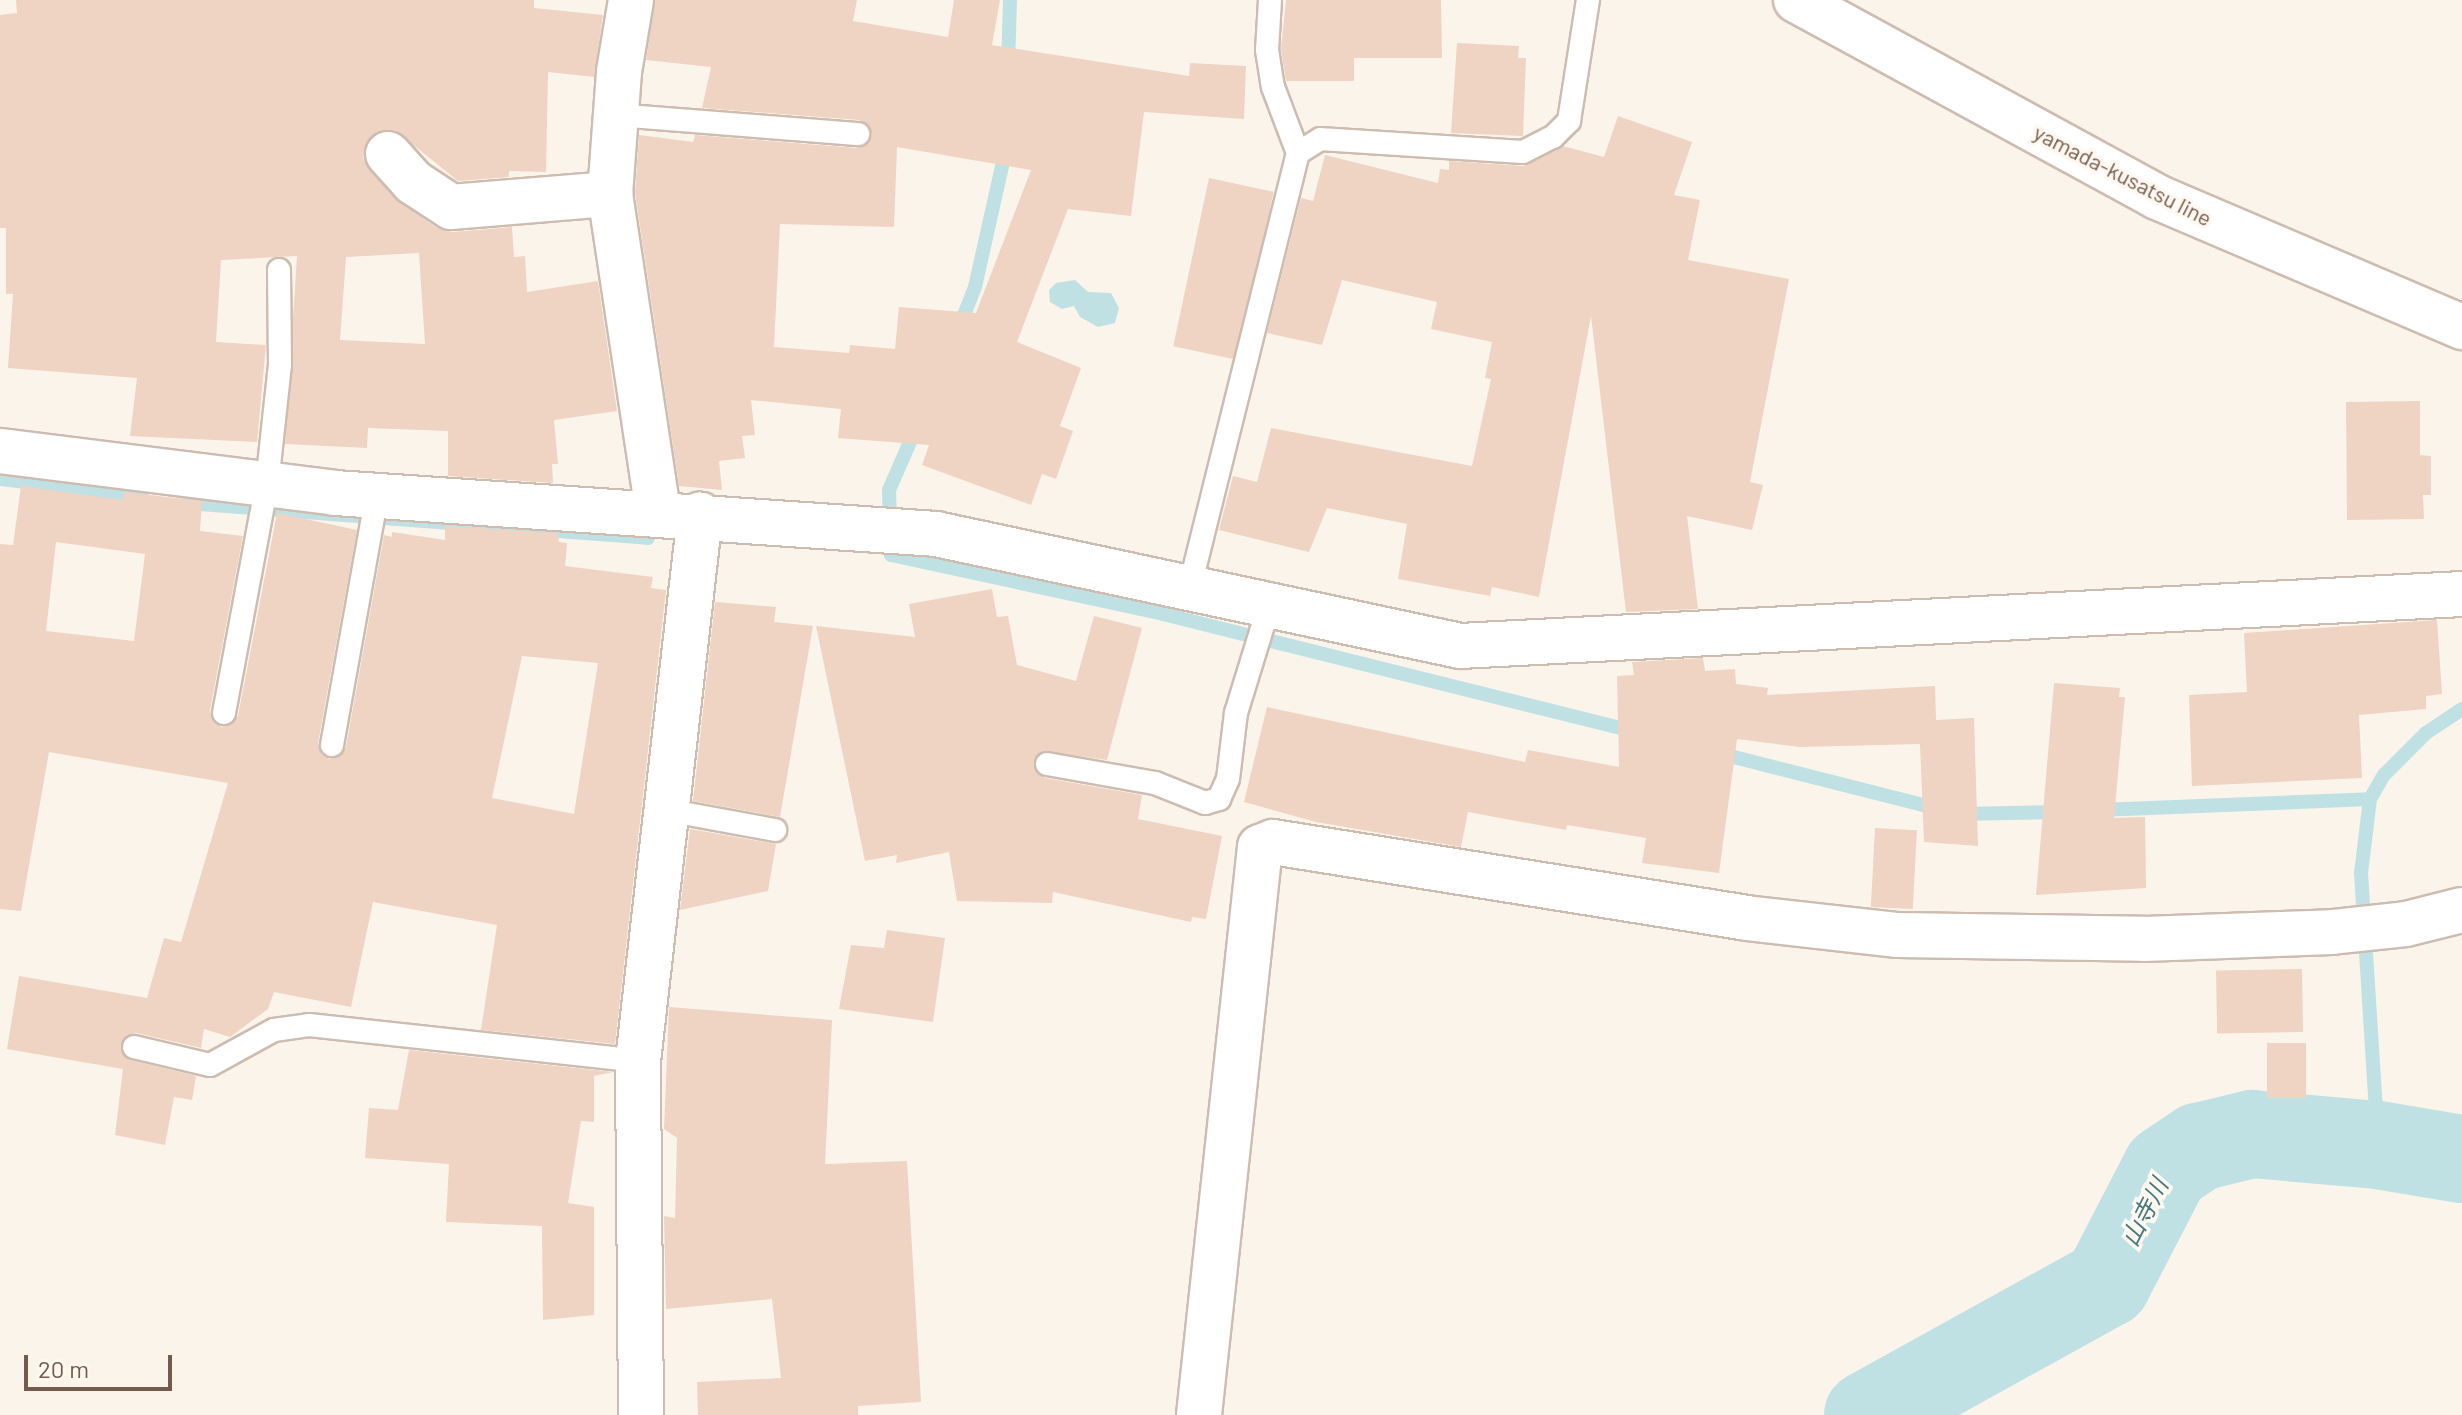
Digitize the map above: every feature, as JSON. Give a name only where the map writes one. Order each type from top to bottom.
[{"type":"street","points":[[631,0],[616,115],[610,194],[658,513]]},
{"type":"street","name":"yamada-kusatsu line","points":[[1796,0],[2157,197],[2462,327]]},
{"type":"street","points":[[388,154],[413,182],[451,207],[610,194]]},
{"type":"street","points":[[0,448],[267,484],[377,495],[700,515],[936,534],[1460,646],[2462,594]]},
{"type":"street","points":[[641,1415],[638,1061],[700,515]]},
{"type":"street","points":[[1199,1415],[1260,847],[1273,842],[1746,918],[1898,935],[2144,939],[2332,932],[2462,910]]},
{"type":"lane","points":[[1189,590],[1298,153],[1269,62],[1270,0]]},
{"type":"lane","points":[[1298,153],[1320,139],[1523,152],[1553,137],[1569,121],[1588,0]]},
{"type":"lane","points":[[616,115],[858,134]]},
{"type":"lane","points":[[224,713],[267,484],[280,365],[279,270]]},
{"type":"lane","points":[[332,745],[377,495]]},
{"type":"lane","points":[[1047,764],[1155,783],[1205,803],[1219,799],[1228,779],[1236,713],[1269,606]]},
{"type":"lane","points":[[666,810],[775,830]]},
{"type":"lane","points":[[134,1047],[210,1065],[274,1030],[309,1025],[638,1061]]},
{"type":"water","points":[[1075,280],[1088,292],[1111,293],[1119,308],[1115,323],[1098,327],[1080,317],[1074,306],[1062,309],[1050,302],[1049,290],[1056,283]]},
{"type":"building","points":[[16,0],[534,0],[534,8],[603,15],[594,77],[548,72],[546,172],[509,171],[509,177],[458,181],[395,130],[371,136],[363,158],[395,199],[437,228],[453,232],[512,227],[514,257],[525,256],[527,292],[598,281],[617,411],[554,420],[558,464],[552,464],[553,483],[448,476],[448,431],[368,428],[367,448],[285,444],[297,256],[221,260],[216,342],[266,345],[257,442],[130,436],[137,378],[8,368],[13,294],[6,294],[6,228],[0,228],[0,15],[17,13]],"holes":[[[419,253],[425,344],[340,340],[346,257]]]},
{"type":"building","points":[[655,0],[857,0],[853,21],[948,37],[954,0],[1000,0],[992,45],[1189,76],[1190,63],[1246,66],[1244,119],[1144,112],[1131,216],[1068,209],[1017,342],[1081,368],[1060,426],[1073,431],[1056,479],[1042,474],[1031,505],[922,465],[929,445],[838,438],[841,409],[751,400],[755,435],[742,436],[745,458],[719,461],[722,490],[679,486],[635,193],[639,135],[693,142],[695,135],[857,148],[869,142],[872,134],[859,120],[702,108],[711,67],[646,60]],"holes":[[[897,147],[1031,170],[976,313],[899,307],[895,349],[850,345],[849,353],[774,347],[780,224],[894,227]]]},
{"type":"building","points":[[1286,0],[1441,0],[1442,58],[1354,58],[1354,81],[1286,81],[1281,49]]},
{"type":"building","points":[[1457,43],[1519,46],[1518,58],[1526,58],[1523,136],[1451,133]]},
{"type":"building","points":[[1618,116],[1692,142],[1674,195],[1700,200],[1688,260],[1789,279],[1750,482],[1763,485],[1752,530],[1687,516],[1698,609],[1626,612],[1591,316],[1539,597],[1492,587],[1490,596],[1398,579],[1407,524],[1327,508],[1309,552],[1219,530],[1233,476],[1257,482],[1271,428],[1472,466],[1491,379],[1485,378],[1492,342],[1431,329],[1437,302],[1342,280],[1322,345],[1267,333],[1301,198],[1313,201],[1325,155],[1438,183],[1440,169],[1449,170],[1449,161],[1523,166],[1563,146],[1604,157]]},
{"type":"building","points":[[1209,178],[1274,192],[1238,360],[1173,346]]},
{"type":"building","points":[[2420,401],[2420,455],[2431,456],[2431,495],[2423,495],[2424,519],[2347,520],[2346,402]]},
{"type":"building","points":[[21,486],[123,500],[124,492],[202,501],[200,531],[243,536],[210,710],[214,723],[222,727],[238,716],[277,513],[357,530],[318,743],[322,755],[330,759],[346,747],[384,535],[392,537],[392,532],[445,540],[445,526],[558,533],[559,542],[567,543],[565,566],[653,577],[651,588],[666,590],[615,1044],[481,1030],[497,925],[373,902],[351,1007],[274,992],[268,1009],[230,1037],[204,1029],[201,1048],[137,1033],[123,1038],[121,1052],[130,1060],[196,1076],[192,1100],[174,1097],[165,1145],[115,1135],[123,1069],[7,1049],[19,976],[147,998],[164,938],[181,942],[228,783],[49,752],[21,911],[0,909],[0,544],[13,545]],"holes":[[[56,542],[145,554],[134,641],[46,631]],[[522,656],[598,663],[574,814],[492,798]]]},
{"type":"building","points":[[992,589],[997,617],[1008,616],[1017,665],[1076,681],[1094,616],[1142,628],[1107,760],[1043,751],[1034,768],[1045,778],[1142,795],[1138,819],[1222,836],[1206,919],[1192,917],[1191,922],[1053,892],[1052,903],[957,901],[949,852],[896,863],[897,855],[865,861],[816,626],[915,637],[909,604]]},
{"type":"building","points":[[715,602],[776,607],[774,622],[813,626],[780,817],[693,801]]},
{"type":"building","points":[[2437,620],[2442,694],[2426,696],[2426,709],[2359,715],[2362,778],[2192,786],[2189,695],[2247,692],[2244,633]]},
{"type":"building","points":[[1703,658],[1705,671],[1735,669],[1736,684],[1768,688],[1767,695],[1935,686],[1936,720],[1974,718],[1978,846],[1924,842],[1920,744],[1800,747],[1737,739],[1719,873],[1642,863],[1646,838],[1567,825],[1566,830],[1468,812],[1461,847],[1316,822],[1244,802],[1267,707],[1525,762],[1528,750],[1619,767],[1617,676],[1634,675],[1632,662]]},
{"type":"building","points":[[2054,683],[2120,688],[2119,697],[2125,697],[2114,818],[2145,817],[2146,888],[2036,895]]},
{"type":"building","points":[[1875,828],[1917,830],[1913,909],[1871,907]]},
{"type":"building","points":[[690,829],[776,844],[768,891],[680,910]]},
{"type":"building","points":[[887,930],[945,938],[933,1022],[839,1009],[851,945],[884,948]]},
{"type":"building","points":[[2302,969],[2303,1032],[2217,1033],[2216,971]]},
{"type":"building","points":[[669,1007],[832,1020],[825,1164],[907,1161],[921,1402],[858,1406],[858,1415],[698,1415],[697,1382],[781,1378],[772,1299],[666,1309],[664,1216],[675,1218],[677,1138],[664,1129]]},
{"type":"building","points":[[2267,1043],[2306,1043],[2306,1098],[2267,1098]]},
{"type":"building","points":[[409,1050],[613,1072],[594,1076],[594,1122],[581,1121],[568,1203],[594,1207],[594,1315],[543,1320],[542,1226],[446,1222],[449,1164],[365,1158],[369,1108],[398,1110]]},
{"type":"waterway","points":[[1008,67],[1010,0]]},
{"type":"waterway","points":[[959,328],[975,287],[1006,148]]},
{"type":"waterway","points":[[916,428],[889,490],[891,555],[1163,614],[1636,732]]},
{"type":"waterway","points":[[0,479],[142,496]]},
{"type":"waterway","points":[[186,503],[648,538],[644,518]]},
{"type":"waterway","points":[[2370,799],[2384,775],[2426,733],[2462,709]]},
{"type":"waterway","points":[[1718,753],[1939,809]]},
{"type":"waterway","points":[[2099,810],[2370,799],[2361,873],[2378,1145]]},
{"type":"waterway","points":[[1959,814],[2062,812]]},
{"type":"waterway","name":"山寺川","points":[[1868,1415],[2107,1283],[2166,1169],[2199,1147],[2252,1134],[2378,1145],[2462,1159]]}]
